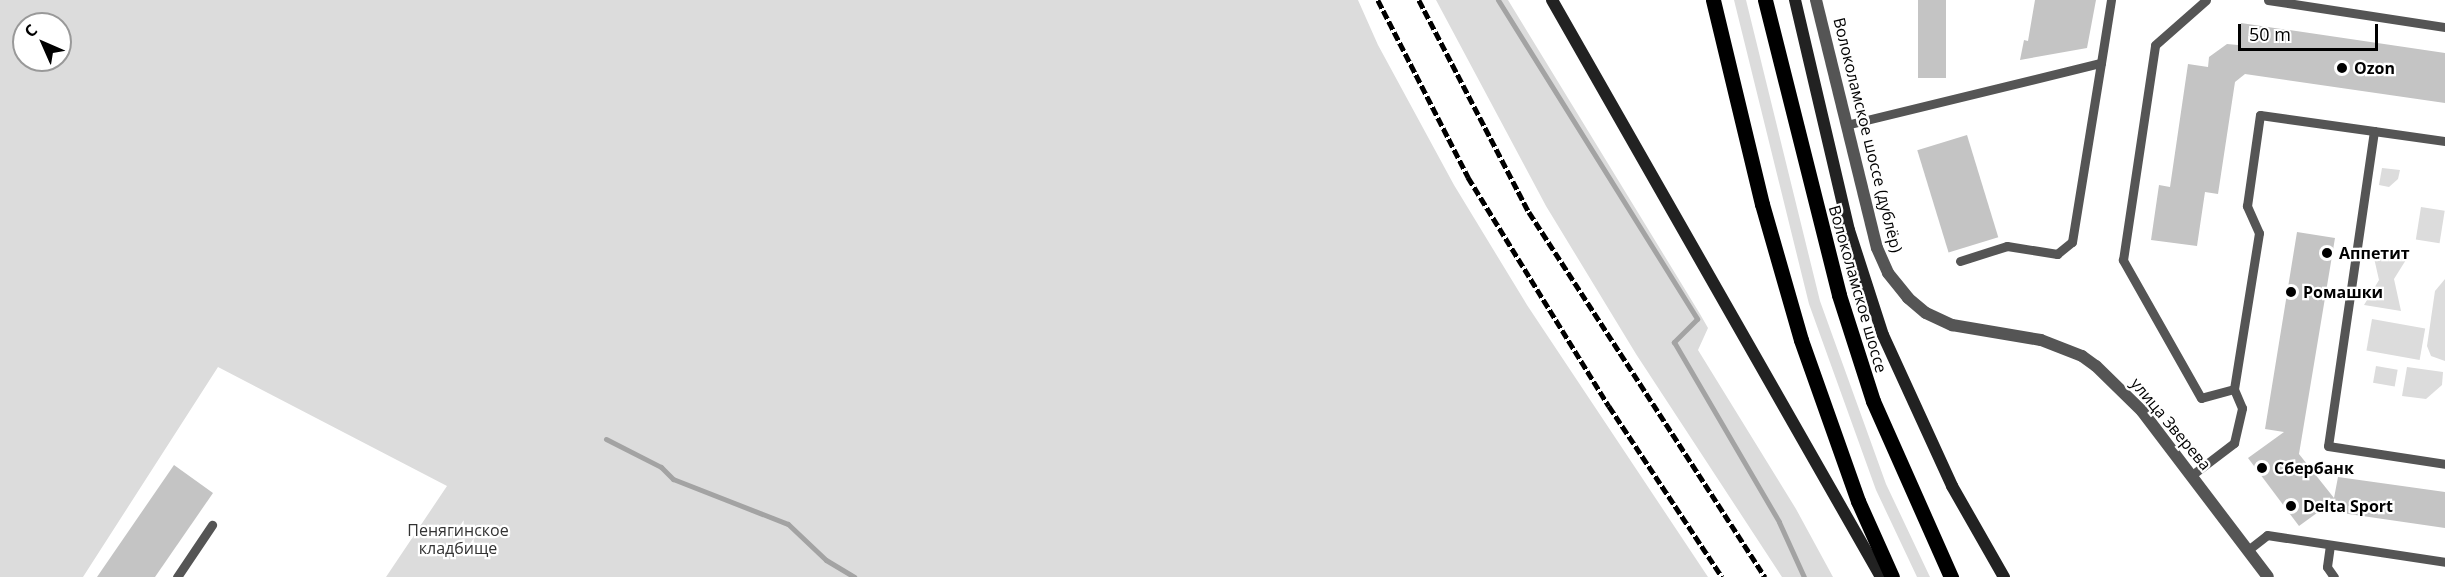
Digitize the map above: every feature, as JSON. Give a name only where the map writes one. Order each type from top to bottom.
[{"type":"main road","points":[[1552,0],[1881,577]]},
{"type":"main road","points":[[1713,0],[1762,204],[1801,340],[1858,501],[1892,577]]},
{"type":"main road","name":"Волоколамское шоссе","points":[[1765,0],[1797,135],[1852,338],[1904,478],[1951,577]]},
{"type":"main road","points":[[1795,0],[1849,230],[1883,335],[1908,396],[2004,577]]},
{"type":"street","name":"Волоколамское шоссе (дублёр)","points":[[1816,0],[1877,248],[1888,273],[1908,298],[1926,313],[1979,330]]},
{"type":"street","name":"улица Зверева","points":[[1979,330],[2041,340],[2082,356],[2142,411],[2268,577]]},
{"type":"lane","points":[[1960,261],[2007,246],[2057,254],[2072,242],[2111,0]]},
{"type":"lane","points":[[2206,0],[2155,45],[2123,260],[2201,398],[2234,389]]},
{"type":"lane","points":[[2268,0],[2445,27]]},
{"type":"lane","points":[[1846,125],[2101,63]]},
{"type":"lane","points":[[2192,475],[2234,443],[2242,408],[2234,389],[2259,233],[2247,206],[2260,115],[2445,141]]},
{"type":"lane","points":[[2374,131],[2328,446],[2445,464]]},
{"type":"lane","points":[[177,577],[212,525]]},
{"type":"lane","points":[[2248,550],[2267,535],[2445,562]]},
{"type":"lane","points":[[2330,545],[2327,567],[2334,577]]},
{"type":"green space","name":"Пенягинское кладбище","points":[[0,0],[1358,0],[1378,45],[1454,185],[1527,305],[1708,577],[386,577],[447,486],[218,367],[83,577],[0,577]]},
{"type":"green space","points":[[1436,0],[1508,0],[1708,328],[1698,350],[1796,509],[1833,577],[1782,577],[1636,354],[1546,206]]},
{"type":"green space","points":[[1734,0],[1746,0],[1820,301],[1886,484],[1930,577],[1917,577],[1876,490],[1809,304]]},
{"type":"green space","points":[[2382,168],[2400,170],[2398,179],[2389,187],[2379,185]]},
{"type":"green space","points":[[2421,207],[2445,211],[2440,243],[2416,240]]},
{"type":"green space","points":[[2372,249],[2409,255],[2394,279],[2401,311],[2364,305],[2379,280]]},
{"type":"green space","points":[[2445,279],[2445,361],[2431,356],[2427,346],[2435,291]]},
{"type":"green space","points":[[2372,319],[2425,328],[2420,360],[2366,351]]},
{"type":"green space","points":[[2376,366],[2398,370],[2395,387],[2373,383]]},
{"type":"green space","points":[[2407,367],[2443,372],[2442,385],[2426,399],[2402,396]]},
{"type":"building","points":[[1918,0],[1946,0],[1946,78],[1918,78]]},
{"type":"building","points":[[2035,0],[2096,0],[2087,48],[2020,60],[2024,40],[2028,41]]},
{"type":"building","points":[[2241,23],[2445,53],[2445,103],[2245,74],[2235,82],[2218,194],[2205,192],[2197,246],[2151,240],[2159,185],[2170,187],[2188,64],[2208,67],[2209,57],[2227,44],[2238,45]]},
{"type":"building","points":[[1967,135],[1998,237],[1949,253],[1917,150]]},
{"type":"building","points":[[2297,232],[2335,238],[2299,454],[2334,498],[2338,477],[2445,492],[2445,528],[2321,510],[2299,526],[2248,458],[2284,432],[2265,429]]},
{"type":"building","points":[[174,465],[213,493],[155,577],[97,577]]},
{"type":"waterway","points":[[1498,0],[1697,319],[1674,342],[1779,522],[1804,577]]},
{"type":"waterway","points":[[606,439],[661,467],[673,479],[788,524],[826,560],[854,577]]},
{"type":"railway","points":[[1378,0],[1468,177],[1609,406],[1722,577]]},
{"type":"railway","points":[[1419,0],[1529,212],[1765,577]]},
{"type":"place","name":"Ozon","points":[[2342,68]]},
{"type":"place","name":"Аппетит","points":[[2327,253]]},
{"type":"place","name":"Ромашки","points":[[2291,292]]},
{"type":"place","name":"Сбербанк","points":[[2262,468]]},
{"type":"place","name":"Delta Sport","points":[[2291,506]]}]
